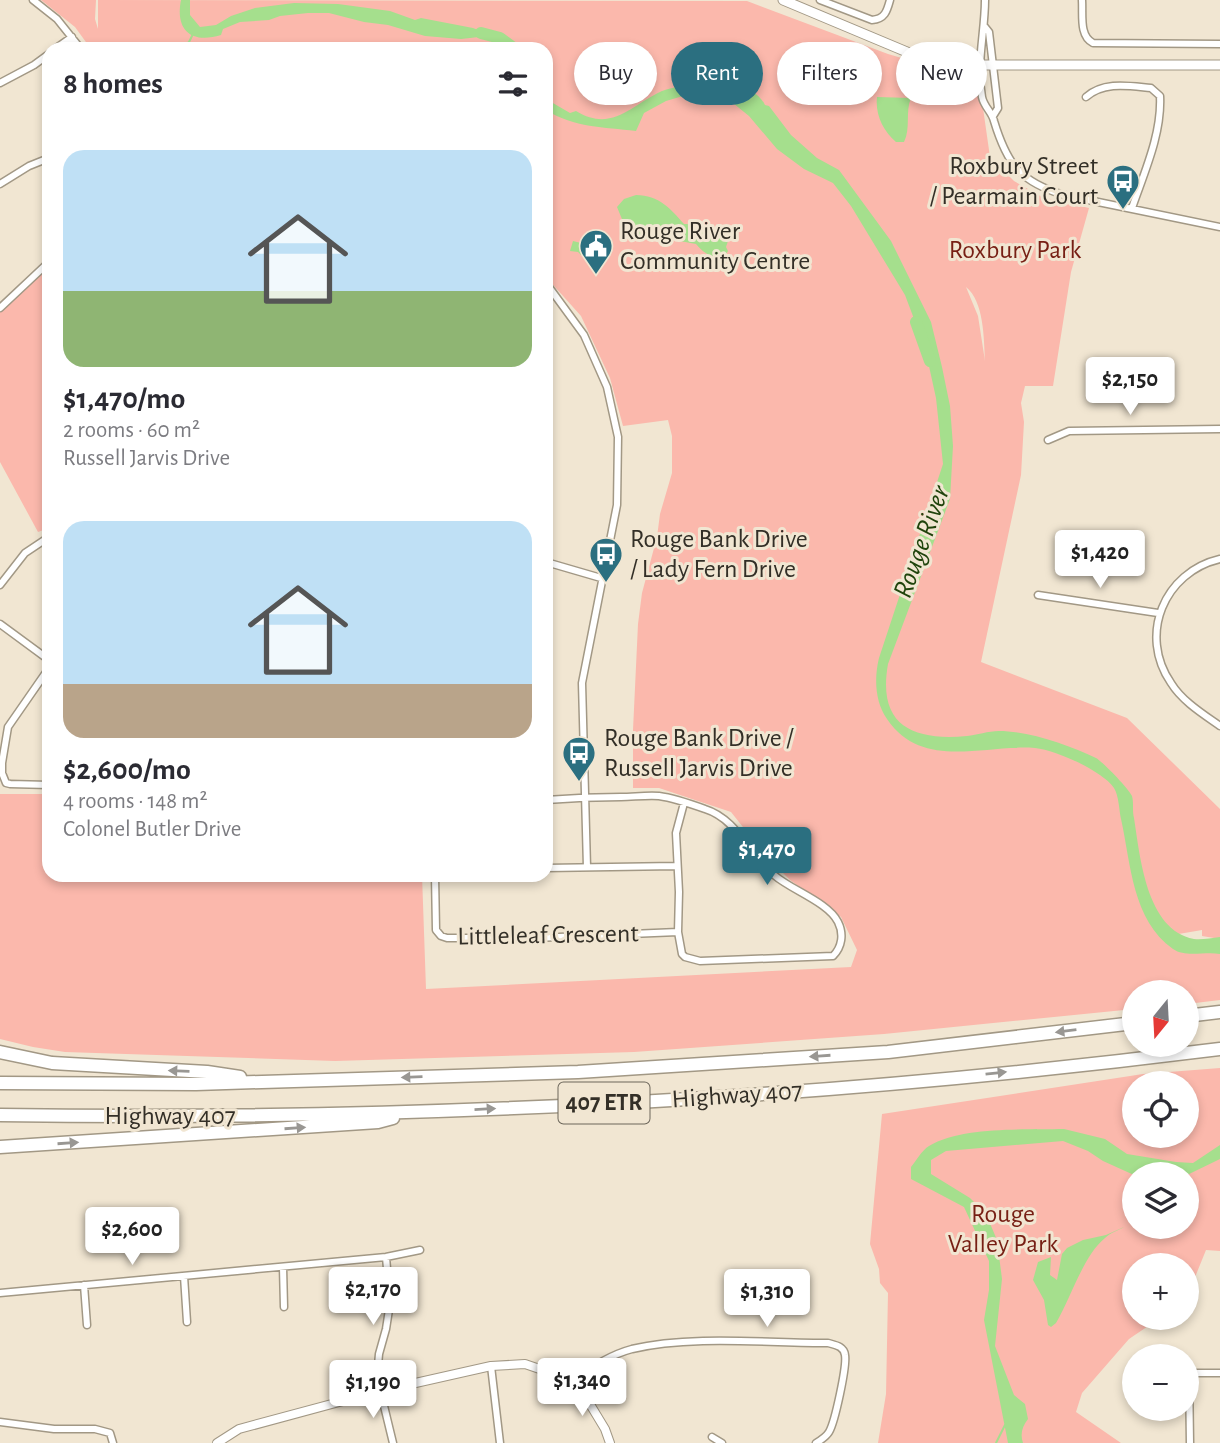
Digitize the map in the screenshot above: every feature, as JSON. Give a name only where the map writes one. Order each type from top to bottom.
[{"type":"highway","points":[[1199,1014],[1220,1012]]},
{"type":"highway","name":"Highway 407","points":[[0,1083],[271,1082],[578,1072],[888,1052],[1122,1024]]},
{"type":"highway","name":"Highway 407","points":[[0,1115],[152,1117],[417,1112],[790,1093],[1220,1049]]},
{"type":"highway","points":[[0,1052],[52,1063],[207,1072],[271,1082]]},
{"type":"highway","points":[[0,1147],[366,1123],[417,1112]]},
{"type":"main road","points":[[783,0],[896,46]]},
{"type":"main road","points":[[987,64],[1220,65]]},
{"type":"street","points":[[33,0],[57,19],[76,42]]},
{"type":"street","points":[[820,0],[872,20],[880,19],[886,14],[890,0]]},
{"type":"street","points":[[985,0],[985,27],[989,32],[998,108],[993,116]]},
{"type":"street","points":[[1083,0],[1084,34],[1087,40],[1094,43],[1220,44]]},
{"type":"street","points":[[981,42],[981,32],[985,27]]},
{"type":"street","points":[[65,42],[72,37]]},
{"type":"street","points":[[0,83],[42,59]]},
{"type":"street","points":[[1086,97],[1099,87],[1112,86],[1151,88],[1160,96],[1156,134],[1132,208]]},
{"type":"street","points":[[984,105],[993,116],[1005,155],[1031,183],[1064,195],[1219,227],[1220,219]]},
{"type":"street","points":[[0,184],[42,161]]},
{"type":"street","points":[[0,308],[42,269]]},
{"type":"street","points":[[553,293],[584,335],[607,387],[618,437],[617,505],[583,667],[581,691],[587,867]]},
{"type":"street","points":[[1048,440],[1069,431],[1220,429]]},
{"type":"street","points":[[0,584],[25,553],[42,542]]},
{"type":"street","points":[[1220,559],[1181,579],[1168,594],[1158,613],[1157,640],[1166,675],[1179,693],[1220,726]]},
{"type":"street","points":[[553,564],[601,578]]},
{"type":"street","points":[[1038,594],[1158,613]]},
{"type":"street","points":[[0,624],[42,655]]},
{"type":"street","points":[[42,678],[8,727],[2,773],[6,783],[42,785]]},
{"type":"street","points":[[553,799],[586,796],[661,796],[708,809],[732,824],[767,869],[781,881],[834,915],[842,932],[841,942],[833,956],[700,961],[682,954],[678,932],[676,833],[684,803]]},
{"type":"street","points":[[553,868],[676,866]]},
{"type":"street","name":"Littleleaf Crescent","points":[[435,882],[436,930],[447,938],[535,938],[678,932]]},
{"type":"street","points":[[0,1293],[386,1258],[420,1250]]},
{"type":"street","points":[[386,1258],[390,1303],[377,1365],[380,1391],[393,1443]]},
{"type":"street","points":[[283,1267],[284,1307]]},
{"type":"street","points":[[184,1276],[187,1322]]},
{"type":"street","points":[[83,1285],[88,1325]]},
{"type":"street","points":[[570,1383],[590,1368],[631,1349],[689,1342],[837,1345],[846,1356],[839,1403],[827,1436],[816,1443]]},
{"type":"street","points":[[217,1443],[239,1429],[380,1391],[491,1366],[525,1364],[549,1371],[570,1383],[585,1396],[605,1429],[610,1443]]},
{"type":"street","points":[[491,1366],[500,1443]]},
{"type":"street","points":[[1199,1373],[1220,1373]]},
{"type":"street","points":[[1189,1421],[1190,1443]]},
{"type":"street","points":[[0,1422],[54,1429],[95,1429],[110,1433],[113,1443]]},
{"type":"street","points":[[712,1437],[722,1443]]},
{"type":"green space","name":"Roxbury Park","points":[[41,0],[96,0],[95,19],[98,29],[98,0],[747,1],[856,42],[777,42],[777,105],[882,105],[882,52],[896,56],[896,105],[983,105],[990,157],[1014,181],[1042,197],[1089,208],[1071,272],[1053,386],[1025,386],[1021,403],[1024,422],[1021,475],[981,662],[1127,718],[1220,809],[1220,939],[1202,936],[1202,930],[1161,937],[1183,951],[1220,953],[1220,1000],[1199,1003],[1199,980],[1122,980],[1122,1010],[884,1034],[634,1052],[335,1061],[65,1052],[0,1039],[0,794],[42,794],[42,882],[422,882],[426,989],[851,967],[857,950],[841,917],[790,880],[766,856],[731,812],[659,788],[633,788],[638,624],[642,593],[672,473],[672,436],[668,420],[623,426],[610,378],[581,316],[553,285],[553,42],[86,42],[75,27]],"holes":[[[966,287],[972,293],[982,321],[985,361],[978,316]]]},
{"type":"green space","points":[[42,270],[42,531],[38,532],[0,462],[0,312]]},
{"type":"green space","name":"Rouge Valley Park","points":[[1220,1068],[1220,1251],[1206,1250],[1199,1267],[1199,1253],[1122,1253],[1122,1330],[1142,1330],[1122,1344],[1082,1393],[1076,1412],[1121,1443],[878,1443],[886,1394],[888,1293],[880,1283],[879,1269],[870,1244],[882,1114],[1122,1077],[1122,1148],[1199,1148],[1199,1071],[1182,1071]]},
{"type":"water","points":[[181,0],[190,0],[190,15],[200,27],[216,25],[231,16],[255,8],[294,3],[338,4],[390,11],[415,20],[421,18],[473,28],[509,42],[479,37],[461,39],[425,36],[329,13],[308,13],[240,22],[223,29],[221,35],[201,38],[183,27]]},
{"type":"water","points":[[671,88],[671,100],[644,113],[636,131],[579,124],[553,114],[553,103],[570,113],[576,111],[589,117],[611,118],[637,105],[657,105],[657,94]]},
{"type":"water","points":[[882,97],[896,98],[896,105],[909,105],[904,142],[896,142],[891,138],[877,105],[882,105]]},
{"type":"water","points":[[763,102],[791,135],[817,158],[839,170],[891,241],[931,322],[942,367],[950,406],[953,446],[950,499],[888,664],[888,702],[894,715],[903,725],[915,732],[930,736],[967,736],[999,731],[1023,733],[1061,744],[1099,760],[1132,796],[1143,871],[1148,889],[1165,922],[1178,933],[1194,939],[1220,937],[1220,954],[1178,952],[1159,937],[1149,923],[1135,890],[1117,795],[1111,784],[1102,777],[1079,763],[1040,749],[955,752],[918,745],[901,735],[883,712],[877,690],[879,658],[943,464],[936,398],[925,348],[905,295],[851,206],[833,183],[804,169],[777,149],[749,116],[735,105],[763,105]]},
{"type":"water","points":[[636,195],[658,200],[684,224],[730,235],[726,247],[728,251],[723,259],[708,254],[696,244],[669,239],[642,239],[624,224],[617,207],[624,199]]},
{"type":"water","points":[[573,241],[585,244],[589,254],[582,256],[578,252],[570,251]]},
{"type":"water","points":[[1064,1129],[1105,1139],[1127,1154],[1176,1162],[1122,1162],[1122,1170],[1063,1141],[946,1151],[931,1160],[931,1174],[970,1198],[986,1214],[997,1240],[1002,1279],[995,1346],[1014,1395],[1025,1404],[1028,1419],[1022,1431],[1023,1443],[1008,1443],[984,1320],[989,1290],[989,1261],[964,1207],[911,1179],[911,1167],[929,1146],[959,1135],[995,1130]]},
{"type":"water","points":[[1220,1145],[1220,1159],[1199,1169],[1199,1162],[1194,1162]]},
{"type":"water","points":[[1122,1228],[1107,1236],[1090,1255],[1056,1323],[1051,1327],[1048,1325],[1044,1300],[1033,1280],[1038,1262],[1051,1257],[1050,1275],[1057,1280],[1062,1254],[1067,1248],[1083,1240]]},
{"type":"waterway","name":"Rouge River","points":[[481,33],[505,42]]},
{"type":"waterway","points":[[189,42],[193,34]]},
{"type":"waterway","name":"Rouge River","points":[[916,322],[930,361]]},
{"type":"waterway","points":[[996,1443],[1005,1425]]},
{"type":"place","name":"Roxbury Street / Pearmain Court","points":[[1123,211]]},
{"type":"place","name":"Rouge River Community Centre","points":[[596,276]]},
{"type":"place","name":"Rouge Bank Drive / Lady Fern Drive","points":[[606,584]]},
{"type":"place","name":"Rouge Bank Drive / Russell Jarvis Drive","points":[[579,783]]}]
